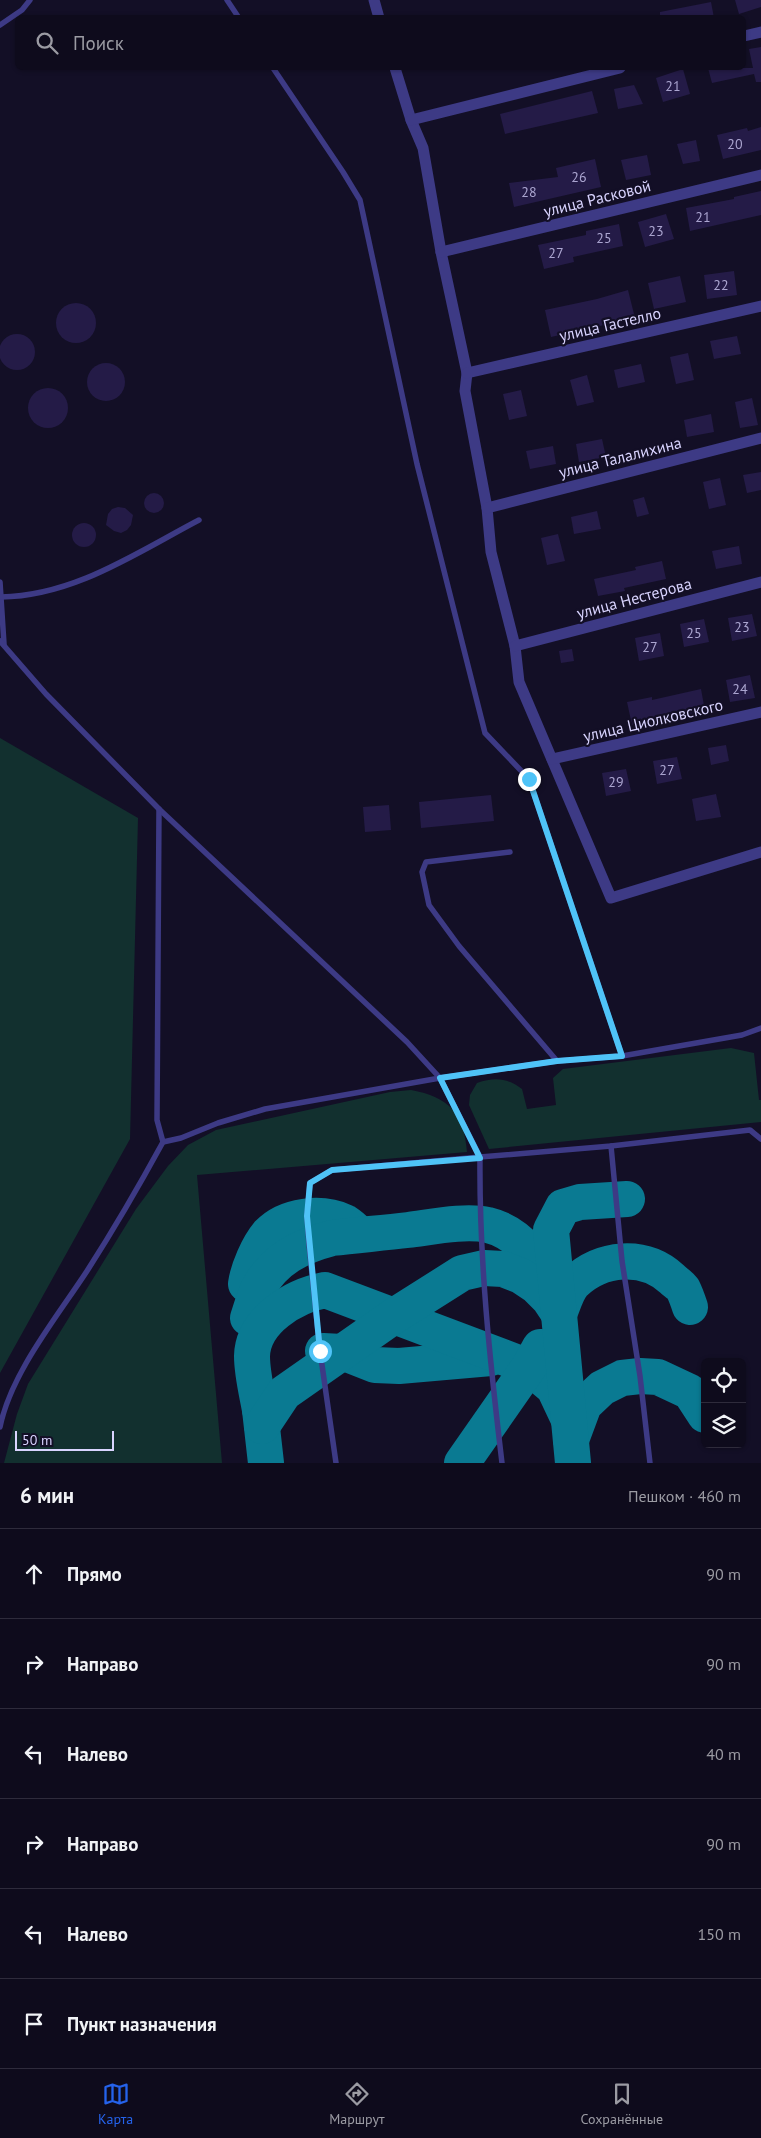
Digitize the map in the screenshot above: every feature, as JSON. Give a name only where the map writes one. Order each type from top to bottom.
[{"type":"street","points":[[374,0],[379,15]]},
{"type":"street","points":[[746,36],[761,32]]},
{"type":"street","points":[[396,70],[411,120],[423,148],[441,252],[467,373],[466,391],[487,508],[491,552],[516,646],[520,682],[611,898],[761,852]]},
{"type":"street","points":[[411,120],[612,70]]},
{"type":"street","name":"улица Расковой","points":[[441,252],[761,175]]},
{"type":"street","name":"улица Гастелло","points":[[467,373],[761,306]]},
{"type":"street","name":"улица Талалихина","points":[[487,508],[761,438]]},
{"type":"street","name":"улица Нестерова","points":[[516,646],[761,582]]},
{"type":"street","name":"улица Циолковского","points":[[552,759],[761,712]]},
{"type":"lane","points":[[0,25],[22,10],[30,0]]},
{"type":"lane","points":[[227,0],[237,15]]},
{"type":"lane","points":[[274,70],[360,200],[417,464],[485,733],[529,779],[622,1056]]},
{"type":"lane","points":[[1,597],[25,597],[59,589],[94,576],[199,520]]},
{"type":"lane","points":[[0,582],[2,643],[46,694],[159,809],[399,1035],[440,1078],[480,1158],[480,1224],[490,1354],[502,1463]]},
{"type":"lane","points":[[0,1427],[8,1398],[24,1366],[118,1222],[163,1142],[157,1120],[159,809]]},
{"type":"lane","points":[[510,852],[426,862],[422,872],[429,905],[459,946],[557,1061]]},
{"type":"lane","points":[[163,1142],[181,1138],[218,1123],[265,1109],[440,1078],[557,1061],[622,1056],[742,1035],[761,1028]]},
{"type":"lane","points":[[336,1463],[320,1351],[309,1245],[307,1216],[310,1183],[332,1170],[611,1146],[750,1130],[761,1139]]},
{"type":"lane","points":[[611,1146],[622,1261],[640,1376],[650,1463]]},
{"type":"green space","points":[[0,738],[138,818],[130,1139],[0,1373]]},
{"type":"green space","points":[[731,1048],[754,1053],[759,1100],[761,1100],[761,1122],[489,1149],[469,1105],[470,1095],[477,1083],[483,1081],[495,1079],[516,1085],[522,1089],[527,1109],[556,1105],[553,1078],[563,1069]]},
{"type":"green space","points":[[411,1090],[435,1097],[445,1102],[452,1109],[462,1127],[467,1152],[197,1175],[222,1463],[4,1463],[17,1414],[28,1384],[136,1209],[168,1166],[188,1145],[216,1130],[390,1092]]},
{"type":"building","points":[[735,0],[761,0],[761,7],[739,14]]},
{"type":"building","points":[[711,2],[713,15],[660,15],[660,12]]},
{"type":"building","points":[[761,47],[761,82],[756,82],[754,74],[712,83],[709,70],[746,70],[746,68],[753,68],[749,49]]},
{"type":"building","points":[[683,70],[690,94],[663,102],[656,78]]},
{"type":"building","points":[[634,85],[643,104],[618,109],[614,89]]},
{"type":"building","points":[[592,91],[598,113],[505,134],[500,114]]},
{"type":"building","points":[[761,127],[761,150],[723,159],[717,135],[747,128],[748,131]]},
{"type":"building","points":[[696,140],[700,161],[683,164],[677,144]]},
{"type":"building","points":[[647,155],[651,175],[626,180],[621,160]]},
{"type":"building","points":[[595,159],[601,187],[514,207],[509,183],[558,177],[556,168]]},
{"type":"building","points":[[761,191],[761,215],[690,231],[686,208],[734,199],[734,197]]},
{"type":"building","points":[[666,214],[674,239],[645,247],[638,222]]},
{"type":"building","points":[[619,224],[623,246],[573,257],[574,262],[544,269],[538,245],[586,235],[586,231]]},
{"type":"building","points":[[734,271],[737,295],[707,299],[704,275]]},
{"type":"building","points":[[680,276],[686,302],[654,309],[648,283]]},
{"type":"building","points":[[628,290],[635,318],[551,337],[545,310]]},
{"type":"building","points":[[76,303],[90,309],[96,323],[90,337],[76,343],[62,337],[56,323],[62,309]]},
{"type":"building","points":[[17,334],[24,335],[30,339],[34,345],[34,359],[30,365],[24,369],[17,370],[10,369],[4,365],[0,359],[-1,352],[0,345],[4,339],[10,335]]},
{"type":"building","points":[[737,336],[741,354],[714,359],[710,341]]},
{"type":"building","points":[[688,353],[694,380],[676,384],[670,357]]},
{"type":"building","points":[[106,363],[113,364],[119,369],[124,375],[124,389],[119,395],[113,400],[106,401],[99,400],[93,395],[88,389],[87,382],[88,375],[93,369],[99,364]]},
{"type":"building","points":[[641,364],[645,382],[618,388],[614,370]]},
{"type":"building","points":[[587,375],[594,402],[577,406],[570,380]]},
{"type":"building","points":[[48,388],[62,394],[68,408],[62,422],[48,428],[34,422],[28,408],[34,394]]},
{"type":"building","points":[[521,390],[527,416],[509,420],[503,394]]},
{"type":"building","points":[[752,398],[758,425],[740,428],[735,402]]},
{"type":"building","points":[[711,414],[714,432],[687,437],[684,420]]},
{"type":"building","points":[[602,439],[606,457],[579,462],[576,444]]},
{"type":"building","points":[[553,446],[556,464],[530,469],[526,451]]},
{"type":"building","points":[[761,472],[761,490],[747,493],[743,475]]},
{"type":"building","points":[[720,478],[726,505],[709,509],[703,482]]},
{"type":"building","points":[[150,493],[158,493],[164,499],[164,507],[158,513],[150,513],[144,507],[144,499]]},
{"type":"building","points":[[644,497],[649,514],[637,517],[633,500]]},
{"type":"building","points":[[118,507],[125,508],[133,515],[131,525],[121,533],[114,531],[106,525],[108,514],[112,509]]},
{"type":"building","points":[[597,511],[601,529],[574,534],[571,517]]},
{"type":"building","points":[[84,523],[93,526],[96,535],[93,544],[84,547],[75,544],[72,535],[75,526]]},
{"type":"building","points":[[558,534],[565,561],[547,565],[541,538]]},
{"type":"building","points":[[739,546],[742,564],[716,569],[712,551]]},
{"type":"building","points":[[662,561],[666,579],[624,588],[625,591],[598,596],[594,579],[636,570],[635,567]]},
{"type":"building","points":[[752,614],[757,636],[732,641],[728,618]]},
{"type":"building","points":[[704,619],[709,642],[684,647],[680,624]]},
{"type":"building","points":[[660,633],[664,656],[639,661],[635,638]]},
{"type":"building","points":[[572,649],[574,661],[561,663],[559,651]]},
{"type":"building","points":[[750,675],[755,698],[730,702],[726,680]]},
{"type":"building","points":[[701,689],[705,711],[632,725],[627,702],[652,697],[652,700]]},
{"type":"building","points":[[726,745],[729,761],[711,765],[708,748]]},
{"type":"building","points":[[677,757],[682,779],[657,784],[653,761]]},
{"type":"building","points":[[626,769],[631,791],[606,796],[602,773]]},
{"type":"building","points":[[716,794],[721,817],[696,821],[692,799]]},
{"type":"building","points":[[491,795],[494,821],[421,828],[419,802]]},
{"type":"building","points":[[389,805],[391,830],[365,832],[363,807]]},
{"type":"taxiway","points":[[573,1463],[551,1230],[563,1207],[580,1202],[627,1199]]},
{"type":"taxiway","points":[[246,1284],[257,1251],[268,1234],[284,1223],[304,1217],[325,1217],[345,1222],[360,1234]]},
{"type":"taxiway","points":[[248,1318],[258,1289],[272,1270],[289,1255],[310,1245],[332,1238],[469,1223],[488,1225],[500,1229],[521,1243],[530,1252],[544,1273],[553,1295]]},
{"type":"taxiway","points":[[262,1426],[284,1393],[394,1316],[462,1273],[484,1268],[503,1269],[521,1276],[536,1286],[549,1299],[559,1314],[572,1286],[585,1274],[609,1263],[636,1262],[649,1265],[672,1279],[683,1289],[690,1307]]},
{"type":"taxiway","points":[[260,1410],[252,1356],[254,1343],[259,1331],[267,1321],[289,1304],[313,1293],[325,1290],[529,1367],[554,1388],[570,1422]]},
{"type":"taxiway","points":[[462,1463],[529,1367],[540,1347]]},
{"type":"taxiway","points":[[323,1351],[342,1352],[375,1365],[399,1366],[491,1358]]},
{"type":"taxiway","points":[[571,1440],[584,1405],[602,1388],[622,1378],[658,1377],[690,1392],[701,1409]]},
{"type":"taxiway","points":[[261,1402],[260,1410],[266,1463]]},
{"type":"route","points":[[320,1351],[307,1216],[310,1183],[332,1170],[480,1158],[440,1078],[557,1061],[622,1056],[529,779]]}]
